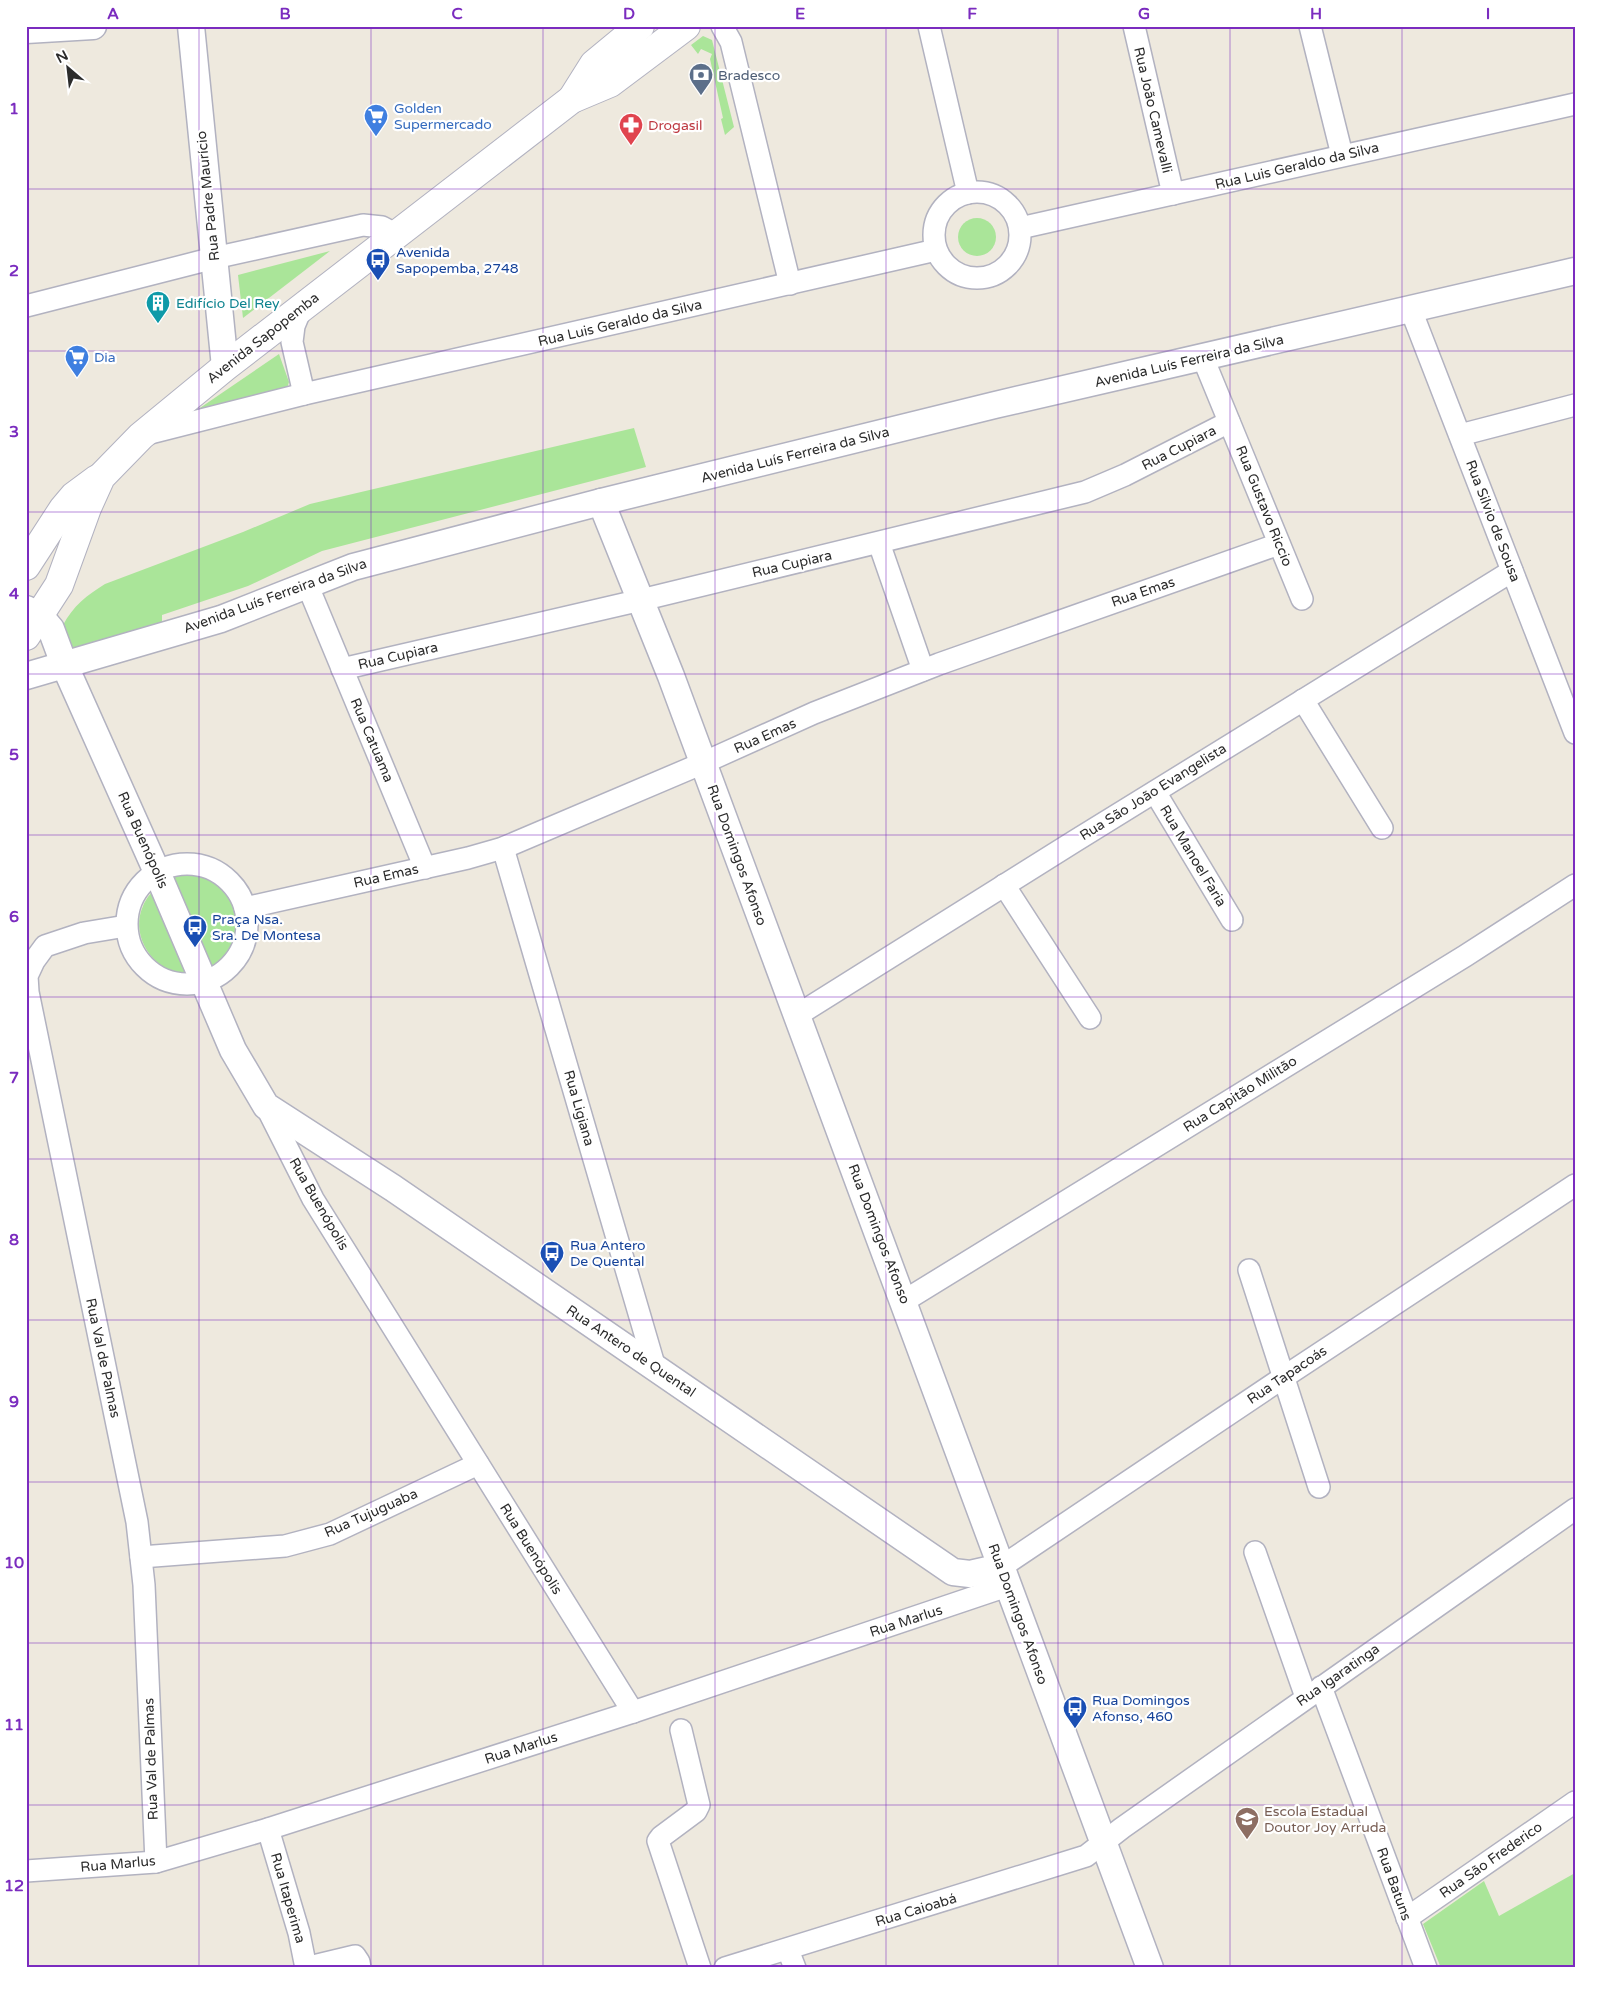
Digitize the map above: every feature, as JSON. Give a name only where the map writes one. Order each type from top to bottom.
[{"type":"main road","name":"Avenida Sapopemba","points":[[572,99],[594,64],[640,26]]},
{"type":"main road","name":"Avenida Sapopemba","points":[[31,620],[59,585],[87,508],[101,477],[141,436],[225,367],[572,99],[610,83],[686,26]]},
{"type":"main road","points":[[31,554],[62,509],[74,496],[101,477]]},
{"type":"street","points":[[26,30],[93,26]]},
{"type":"street","name":"Rua Padre Maurício","points":[[190,26],[225,367]]},
{"type":"street","points":[[722,26],[732,42],[790,284]]},
{"type":"street","points":[[929,26],[968,192]]},
{"type":"street","name":"Rua João Camevalli","points":[[1134,26],[1173,194]]},
{"type":"street","points":[[1310,26],[1342,155]]},
{"type":"street","name":"Rua Luis Geraldo da Silva","points":[[1020,228],[1575,104]]},
{"type":"street","points":[[968,192],[982,192],[996,196],[1007,204],[1016,215],[1020,228],[1020,241],[1013,258],[1000,272],[988,277],[962,276],[951,270],[942,261],[936,250],[933,235],[936,221],[943,208],[954,198],[968,192]]},
{"type":"street","points":[[26,306],[214,258],[363,225],[382,227],[397,235]]},
{"type":"street","name":"Rua Luis Geraldo da Silva","points":[[141,436],[304,394],[936,250]]},
{"type":"street","name":"Avenida Luís Ferreira da Silva","points":[[26,676],[221,618],[353,566],[601,502],[995,405],[1575,271]]},
{"type":"street","points":[[301,308],[294,326],[292,342],[304,394]]},
{"type":"street","name":"Rua Silvio de Sousa","points":[[1411,310],[1575,733]]},
{"type":"street","name":"Rua Gustavo Riccio","points":[[1203,358],[1302,599]]},
{"type":"street","points":[[1460,435],[1575,405]]},
{"type":"street","name":"Rua Cupiara","points":[[342,669],[641,600],[1085,492],[1126,475],[1229,422]]},
{"type":"street","name":"Rua Domingos Afonso","points":[[601,502],[641,600],[703,763],[1150,1968]]},
{"type":"street","points":[[880,543],[923,670]]},
{"type":"street","name":"Rua Emas","points":[[245,908],[468,858],[503,848],[703,763],[814,713],[923,670],[1279,544]]},
{"type":"street","name":"Rua São João Evangelista","points":[[796,1016],[1512,571]]},
{"type":"street","name":"Rua Catuama","points":[[307,584],[425,868]]},
{"type":"street","name":"Rua Buenópolis","points":[[31,620],[49,653],[64,664],[157,872],[233,1050],[266,1106],[313,1199],[633,1712]]},
{"type":"street","points":[[1303,700],[1382,828]]},
{"type":"street","name":"Rua Manoel Faria","points":[[1155,792],[1232,920]]},
{"type":"street","name":"Rua Ligiana","points":[[503,848],[655,1368]]},
{"type":"street","points":[[192,864],[210,868],[226,878],[238,891],[245,908],[247,926],[244,945],[235,961],[221,974],[204,982],[188,985],[173,983],[158,977],[145,968],[135,956],[129,942],[126,926],[127,913],[137,889],[157,872],[174,865],[192,864]]},
{"type":"street","points":[[1004,885],[1090,1018]]},
{"type":"street","name":"Rua Capitão Militão","points":[[904,1301],[1465,956],[1575,885]]},
{"type":"street","name":"Rua Val de Palmas","points":[[126,926],[84,933],[45,946],[34,961],[27,976],[28,992],[137,1522],[144,1585],[156,1862]]},
{"type":"street","name":"Rua Antero de Quental","points":[[266,1106],[393,1188],[953,1572],[1004,1577]]},
{"type":"street","name":"Rua Tapacoás","points":[[1004,1577],[1284,1377],[1575,1185]]},
{"type":"street","points":[[1249,1270],[1318,1486]]},
{"type":"street","name":"Rua Tujuguaba","points":[[141,1557],[285,1546],[330,1534],[478,1464]]},
{"type":"street","name":"Rua Igaratinga","points":[[1104,1844],[1122,1828],[1575,1509]]},
{"type":"street","name":"Rua Batuns","points":[[1255,1552],[1426,1968]]},
{"type":"street","name":"Rua Marlus","points":[[26,1872],[156,1862],[268,1829],[633,1712],[1004,1577]]},
{"type":"street","points":[[681,1730],[699,1805],[696,1811],[661,1836],[658,1841],[700,1968]]},
{"type":"street","name":"Rua São Frederico","points":[[1407,1918],[1575,1802]]},
{"type":"street","name":"Rua Itaperima","points":[[268,1829],[299,1933],[306,1968]]},
{"type":"street","name":"Rua Caioabá","points":[[725,1968],[792,1959],[1086,1856],[1104,1844]]},
{"type":"street","points":[[306,1968],[355,1956],[360,1968]]},
{"type":"green space","points":[[703,36],[712,40],[734,127],[725,135],[710,59],[712,54],[701,49],[698,54],[691,45]]},
{"type":"green space","points":[[977,218],[990,224],[996,237],[990,250],[977,256],[964,250],[958,237],[964,224]]},
{"type":"green space","points":[[330,251],[243,318],[238,275]]},
{"type":"green space","points":[[279,354],[289,382],[286,392],[191,414]]},
{"type":"green space","points":[[634,428],[646,467],[322,551],[248,586],[162,615],[162,629],[70,650],[63,625],[71,612],[81,602],[105,584],[243,532],[310,504]]},
{"type":"green space","points":[[189,871],[209,879],[227,891],[233,898],[239,914],[239,932],[234,949],[228,959],[211,971],[170,876]]},
{"type":"green space","points":[[158,884],[198,974],[178,973],[165,968],[157,962],[144,946],[139,926],[140,916],[146,900]]},
{"type":"green space","points":[[1575,1873],[1575,1968],[1441,1968],[1423,1924],[1484,1881],[1499,1916]]},
{"type":"place","name":"Bradesco","points":[[701,96]]},
{"type":"place","name":"Golden Supermercado","points":[[376,137]]},
{"type":"place","name":"Drogasil","points":[[631,146]]},
{"type":"place","name":"Avenida Sapopemba, 2748","points":[[378,281]]},
{"type":"place","name":"Edifício Del Rey","points":[[158,324]]},
{"type":"place","name":"Dia","points":[[77,378]]},
{"type":"place","name":"Praça Nsa. Sra. De Montesa","points":[[195,948]]},
{"type":"place","name":"Rua Antero De Quental","points":[[552,1274]]},
{"type":"place","name":"Rua Domingos Afonso, 460","points":[[1075,1729]]},
{"type":"place","name":"Escola Estadual Doutor Joy Arruda","points":[[1247,1840]]}]
